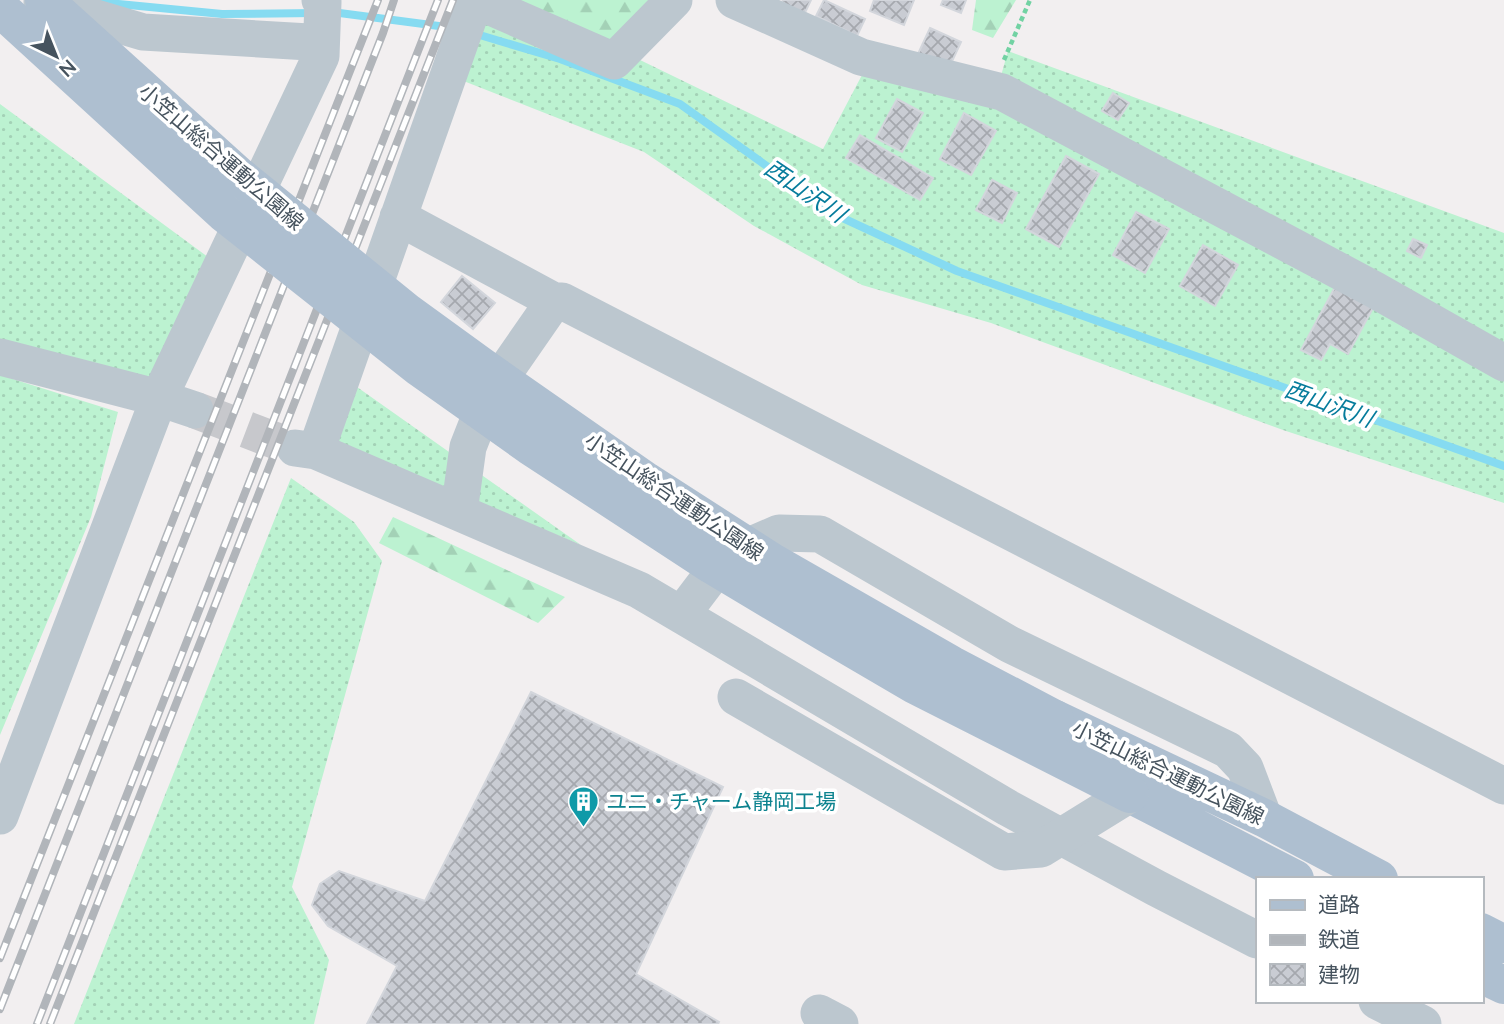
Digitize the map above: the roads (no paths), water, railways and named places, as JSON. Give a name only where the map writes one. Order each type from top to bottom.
[{"type":"main road","name":"小笠山総合運動公園線","points":[[44,0],[239,176],[408,313],[646,481],[772,562],[953,665],[1055,719],[1264,818],[1375,877]]},
{"type":"main road","name":"小笠山総合運動公園線","points":[[0,8],[224,213],[420,368],[530,446],[712,565],[915,685],[1291,877]]},
{"type":"main road","points":[[1483,933],[1504,944]]},
{"type":"main road","points":[[1483,975],[1504,985]]},
{"type":"street","points":[[36,0],[143,32],[309,42],[322,22]]},
{"type":"street","points":[[674,0],[614,61],[469,16],[398,217],[305,449],[639,590],[1008,808],[1256,939]]},
{"type":"street","points":[[734,0],[861,57],[1002,92],[1375,290],[1504,363]]},
{"type":"street","points":[[0,816],[159,398],[322,22]]},
{"type":"street","points":[[398,217],[554,302],[562,301],[574,307],[1504,786]]},
{"type":"street","points":[[458,512],[468,447],[488,396],[554,302]]},
{"type":"street","points":[[0,357],[159,398],[195,410]]},
{"type":"street","points":[[682,614],[726,556],[779,533],[820,534],[1009,644],[1228,750],[1245,768],[1264,818]]},
{"type":"street","points":[[726,640],[736,697],[1004,852],[1041,849],[1130,794]]},
{"type":"street","points":[[1381,1003],[1423,1024]]},
{"type":"waterway","name":"西山沢川","points":[[98,2],[222,14],[315,13]]},
{"type":"waterway","name":"西山沢川","points":[[332,12],[454,28]]},
{"type":"waterway","name":"西山沢川","points":[[473,33],[560,59],[680,104],[834,214],[957,271],[1504,466]]},
{"type":"tunnel","points":[[195,410],[295,448]]},
{"type":"railway","points":[[0,958],[378,0]]},
{"type":"railway","points":[[0,1009],[394,0]]},
{"type":"railway","points":[[37,1024],[438,0]]},
{"type":"railway","points":[[50,1024],[453,0]]},
{"type":"place","name":"ユニ・チャーム静岡工場","points":[[583,829]]}]
